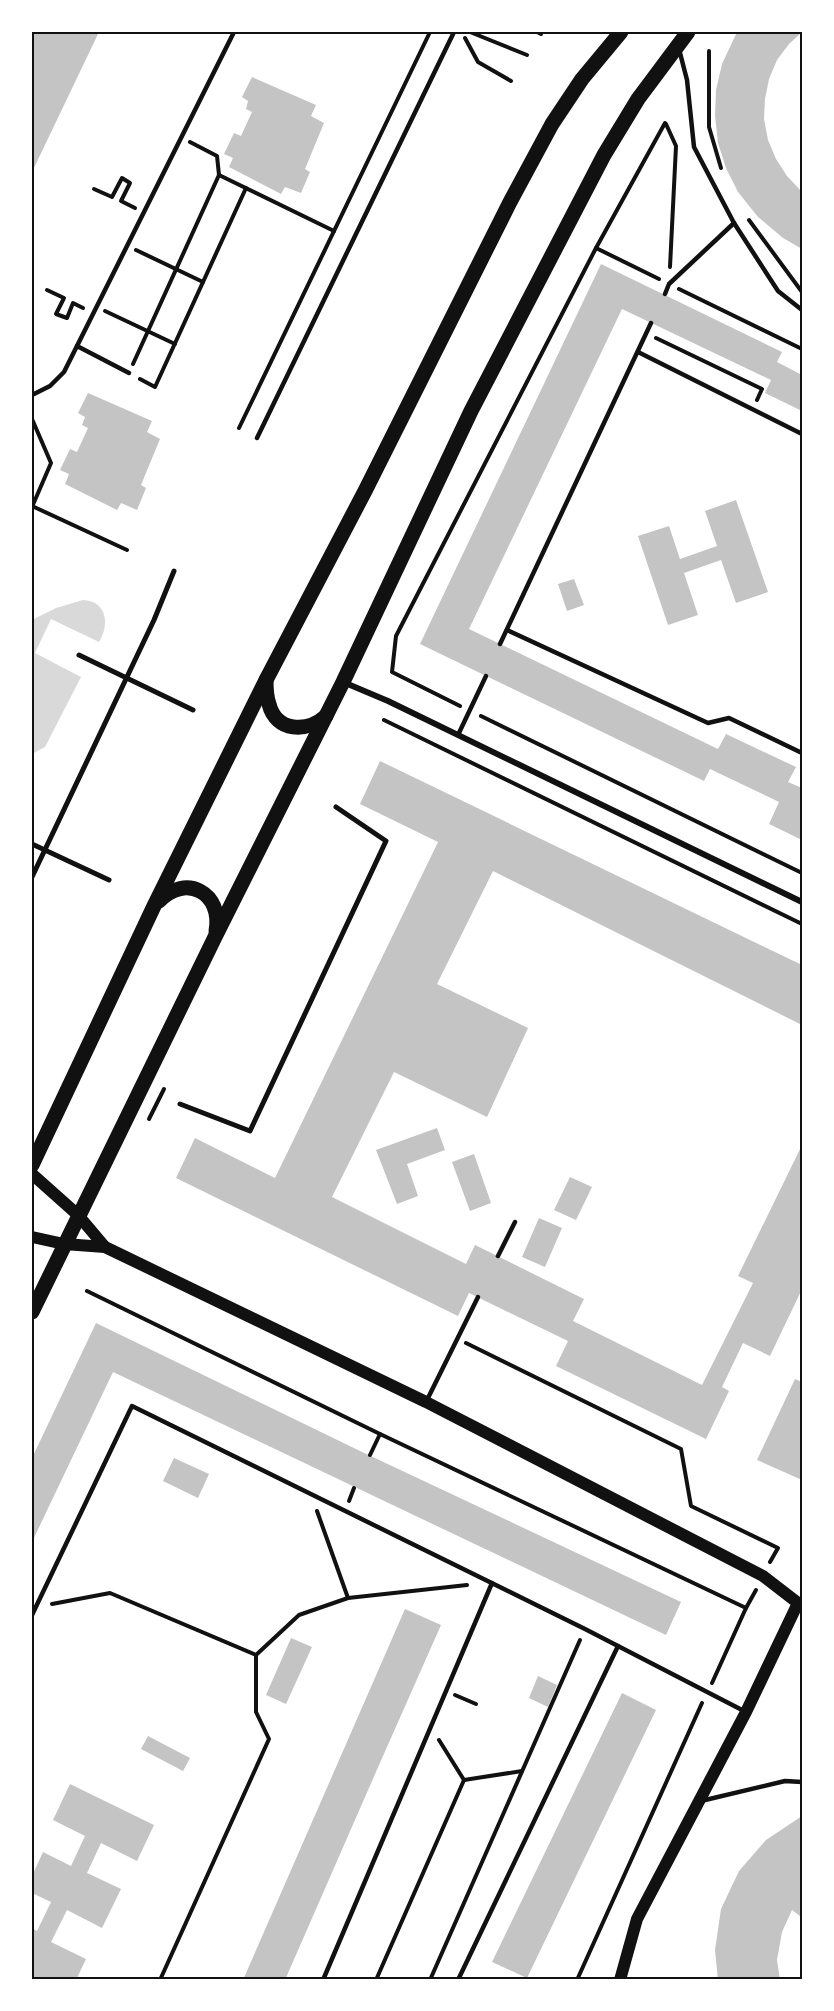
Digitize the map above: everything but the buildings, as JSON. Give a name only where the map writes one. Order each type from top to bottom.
[{"type":"main road","points":[[32,1165],[154,906],[266,680],[365,491],[510,202],[552,124],[582,79],[621,32]]},
{"type":"main road","points":[[32,1312],[215,937],[327,716],[471,411],[604,154],[638,99],[688,32]]},
{"type":"main road","points":[[266,680],[269,705],[273,714],[285,724],[295,728],[306,728],[327,716]]},
{"type":"main road","points":[[154,906],[171,891],[196,889],[204,894],[215,907],[217,916],[215,937]]},
{"type":"main road","points":[[32,1174],[78,1215],[105,1247]]},
{"type":"main road","points":[[32,1237],[64,1244],[105,1247],[426,1402],[763,1576],[801,1602],[637,1919],[620,1980]]},
{"type":"street","points":[[32,877],[154,620],[174,571]]},
{"type":"street","points":[[79,655],[193,711]]},
{"type":"street","points":[[343,682],[388,701],[802,902]]},
{"type":"street","points":[[180,1104],[250,1131],[386,841],[336,807]]},
{"type":"street","points":[[32,844],[109,880]]},
{"type":"lane","points":[[32,395],[51,386],[64,372],[234,32]]},
{"type":"lane","points":[[256,438],[454,32]]},
{"type":"lane","points":[[678,44],[687,80],[694,147],[734,223],[778,291],[802,310]]},
{"type":"lane","points":[[665,294],[669,284],[734,223]]},
{"type":"lane","points":[[500,644],[651,323]]},
{"type":"lane","points":[[77,346],[129,373]]},
{"type":"lane","points":[[639,352],[802,434]]},
{"type":"lane","points":[[507,630],[708,723],[729,718],[802,753]]},
{"type":"lane","points":[[458,735],[486,676]]},
{"type":"lane","points":[[498,1256],[515,1222]]},
{"type":"lane","points":[[426,1402],[478,1297]]},
{"type":"lane","points":[[32,1615],[34,1606],[132,1406],[585,1629],[746,1712]]},
{"type":"lane","points":[[323,1980],[492,1583]]},
{"type":"lane","points":[[459,1979],[618,1646]]},
{"type":"lane","points":[[699,1802],[785,1781],[802,1782]]},
{"type":"path","points":[[239,428],[430,32]]},
{"type":"path","points":[[464,32],[478,62],[511,81]]},
{"type":"path","points":[[470,32],[527,55]]},
{"type":"path","points":[[709,51],[709,127],[725,177]]},
{"type":"path","points":[[669,284],[676,146],[665,123],[596,248],[396,636],[392,672],[802,873]]},
{"type":"path","points":[[181,138],[217,156],[219,175],[129,373],[155,387],[246,188]]},
{"type":"path","points":[[219,175],[334,231]]},
{"type":"path","points":[[94,189],[112,197],[122,178],[130,183],[121,201],[144,212]]},
{"type":"path","points":[[747,216],[802,292]]},
{"type":"path","points":[[127,246],[203,282]]},
{"type":"path","points":[[596,248],[802,349]]},
{"type":"path","points":[[47,290],[64,298],[56,314],[67,318],[73,303],[93,314]]},
{"type":"path","points":[[97,306],[175,344]]},
{"type":"path","points":[[757,400],[762,389]]},
{"type":"path","points":[[32,419],[51,463],[32,506],[127,550]]},
{"type":"path","points":[[384,720],[802,924]]},
{"type":"path","points":[[149,1119],[164,1089]]},
{"type":"path","points":[[87,1291],[380,1434]]},
{"type":"path","points":[[458,1339],[681,1449],[691,1506],[778,1548],[746,1608]]},
{"type":"path","points":[[311,1495],[348,1598]]},
{"type":"path","points":[[160,1980],[269,1739],[256,1712],[256,1655],[299,1615],[348,1598],[492,1583]]},
{"type":"path","points":[[34,1606],[110,1593],[256,1655]]},
{"type":"path","points":[[430,1980],[585,1629]]},
{"type":"path","points":[[446,1691],[477,1704]]},
{"type":"path","points":[[431,1727],[464,1780]]},
{"type":"path","points":[[464,1780],[522,1772]]},
{"type":"path","points":[[376,1980],[464,1780]]},
{"type":"shaded area","points":[[83,600],[91,601],[102,609],[105,628],[99,642],[51,619],[35,653],[81,677],[45,747],[32,754],[32,620],[56,608]]}]
